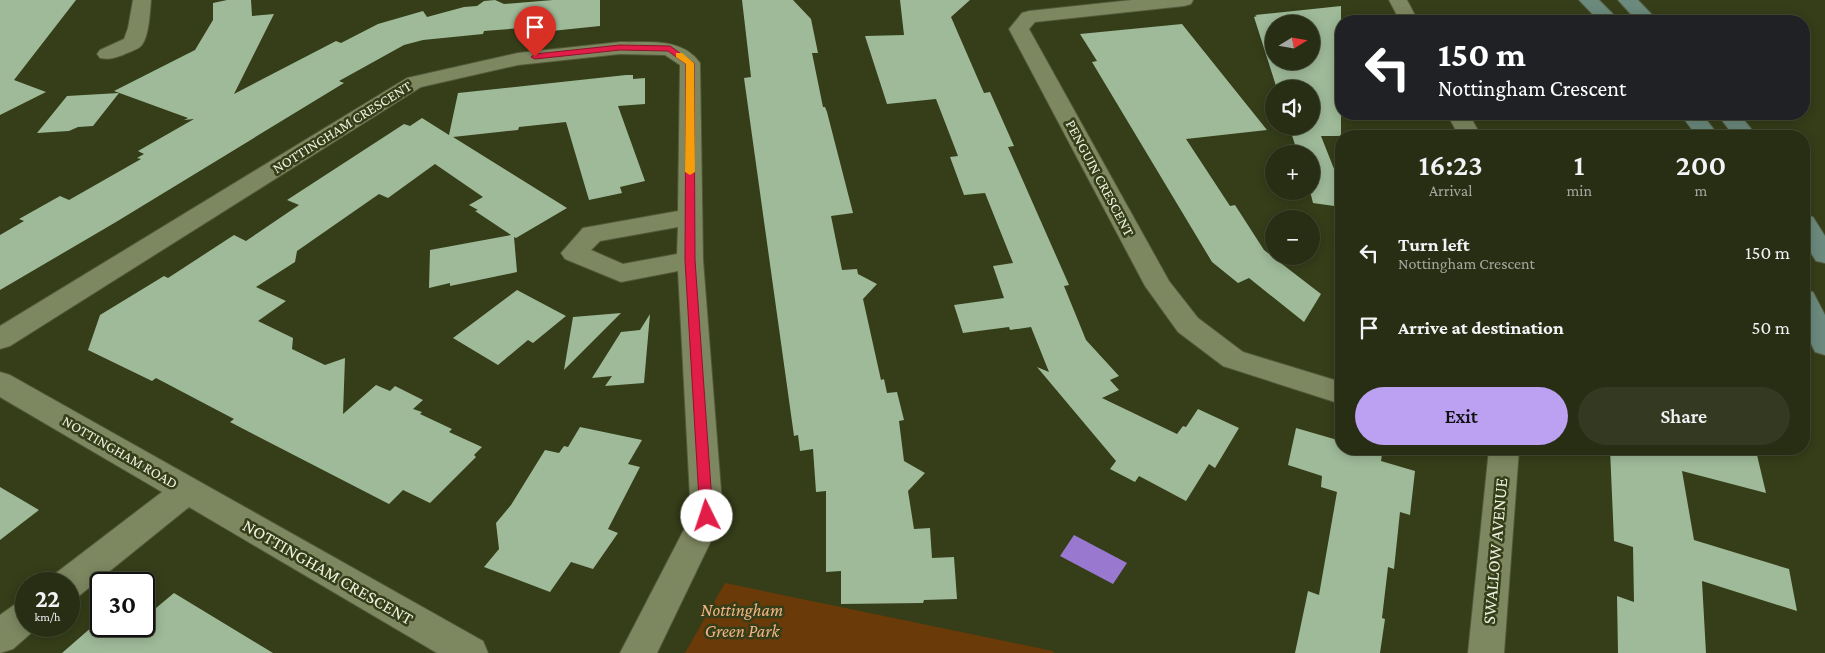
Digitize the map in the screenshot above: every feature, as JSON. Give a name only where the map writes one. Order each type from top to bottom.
[{"type":"main road","points":[[1588,0],[1604,15]]},
{"type":"main road","points":[[1627,0],[1642,15]]},
{"type":"main road","points":[[1696,120],[1703,130]]},
{"type":"main road","points":[[1733,120],[1741,130]]},
{"type":"main road","points":[[1810,232],[1825,255]]},
{"type":"main road","points":[[1810,311],[1825,345]]},
{"type":"street","points":[[107,54],[133,43],[138,28],[142,0]]},
{"type":"street","name":"PENGUIN CRESCENT","points":[[1184,0],[1029,17],[1019,28],[1158,286],[1188,326],[1233,359],[1335,390]]},
{"type":"street","points":[[1398,0],[1406,15]]},
{"type":"street","name":"NOTTINGHAM CRESCENT","points":[[0,339],[414,82],[518,59],[620,48],[670,49],[690,63],[690,260],[707,516],[638,653]]},
{"type":"street","points":[[690,218],[592,234],[574,253],[621,273],[690,260]]},
{"type":"street","name":"NOTTINGHAM ROAD","points":[[0,384],[186,491],[80,575]]},
{"type":"street","name":"SWALLOW AVENUE","points":[[1486,653],[1503,455]]},
{"type":"street","name":"NOTTINGHAM CRESCENT","points":[[186,491],[470,653]]},
{"type":"street","points":[[0,636],[15,624]]},
{"type":"green space","name":"Nottingham Green Park","points":[[725,583],[1053,651],[1054,653],[685,653]]},
{"type":"shaded area","points":[[1074,535],[1127,563],[1113,584],[1060,556]]},
{"type":"building","points":[[0,0],[76,0],[14,80],[46,92],[0,115]]},
{"type":"building","points":[[227,0],[251,0],[252,16],[274,14],[234,94],[336,41],[341,43],[378,24],[423,11],[427,17],[464,7],[477,6],[484,1],[495,0],[504,4],[553,0],[600,0],[600,26],[532,33],[533,27],[484,31],[483,34],[423,40],[404,45],[339,81],[344,83],[116,222],[0,290],[0,235],[24,221],[19,219],[60,196],[69,200],[141,159],[137,158],[144,154],[138,151],[194,119],[184,120],[188,118],[114,91],[195,50],[213,20],[213,3]]},
{"type":"building","points":[[742,0],[793,0],[811,19],[818,53],[812,53],[823,107],[825,107],[827,112],[853,213],[831,216],[842,270],[857,269],[858,274],[877,284],[863,299],[881,380],[884,379],[887,393],[897,392],[904,420],[899,421],[904,461],[925,473],[908,491],[914,529],[930,528],[932,558],[954,557],[957,599],[924,600],[923,603],[841,604],[841,571],[826,572],[826,491],[816,492],[813,449],[800,451],[798,435],[794,436],[744,78],[751,77]]},
{"type":"building","points":[[900,0],[970,0],[951,17],[984,93],[990,92],[1014,146],[1008,147],[1069,285],[1064,286],[1086,340],[1119,376],[1110,380],[1119,390],[1102,398],[1177,434],[1183,426],[1186,427],[1198,409],[1239,428],[1215,468],[1209,464],[1186,501],[1139,476],[1135,482],[1110,469],[1116,461],[1037,367],[1049,372],[1031,327],[1010,330],[1009,327],[963,333],[954,305],[1004,298],[993,266],[1013,263],[985,193],[964,195],[950,157],[958,156],[936,99],[887,104],[865,36],[904,35]]},
{"type":"building","points":[[1341,6],[1341,15],[1335,15],[1335,120],[1341,120],[1341,130],[1335,130],[1335,136],[1321,136],[1335,171],[1335,206],[1313,203],[1312,200],[1320,200],[1320,145],[1295,145],[1292,135],[1320,135],[1320,80],[1274,80],[1271,70],[1320,70],[1320,15],[1265,15],[1265,51],[1254,17],[1257,16],[1255,15]]},
{"type":"building","points":[[1182,24],[1265,128],[1265,130],[1186,139],[1230,206],[1235,205],[1265,251],[1265,265],[1283,265],[1321,294],[1304,322],[1249,278],[1238,283],[1212,262],[1092,62],[1097,61],[1080,34]]},
{"type":"building","points":[[633,75],[633,79],[645,78],[645,104],[618,106],[645,181],[620,187],[622,193],[589,200],[566,122],[519,127],[518,130],[453,137],[567,208],[516,238],[514,237],[517,272],[450,286],[450,283],[429,288],[430,250],[511,235],[469,205],[483,197],[435,164],[388,198],[379,194],[297,251],[295,262],[256,287],[286,301],[258,321],[293,338],[292,349],[325,365],[345,358],[343,414],[376,385],[390,391],[395,386],[423,400],[413,409],[422,412],[420,414],[452,429],[449,432],[482,447],[474,455],[476,457],[430,503],[403,490],[389,504],[230,422],[234,419],[156,378],[152,381],[88,350],[100,315],[164,276],[168,278],[234,235],[246,241],[299,205],[287,200],[404,124],[410,126],[422,118],[449,135],[458,93]]},
{"type":"building","points":[[119,93],[93,126],[78,127],[69,131],[37,133],[67,96]]},
{"type":"building","points":[[517,290],[566,316],[533,343],[528,340],[498,365],[453,338]]},
{"type":"building","points":[[621,313],[564,370],[573,317]]},
{"type":"building","points":[[650,314],[644,383],[605,386],[612,376],[592,378],[621,332],[640,330]]},
{"type":"building","points":[[580,427],[642,440],[628,464],[640,467],[608,529],[618,533],[593,569],[571,562],[550,592],[484,567],[499,549],[496,523],[511,505],[545,450],[559,453],[564,446],[568,447]]},
{"type":"building","points":[[1296,428],[1335,439],[1335,455],[1382,455],[1381,461],[1415,471],[1410,515],[1400,512],[1394,569],[1388,567],[1382,618],[1385,619],[1380,653],[1295,653],[1308,591],[1319,595],[1337,492],[1321,487],[1322,476],[1288,465]]},
{"type":"building","points":[[1610,455],[1757,455],[1766,493],[1682,471],[1694,540],[1789,569],[1797,611],[1702,581],[1706,653],[1618,653],[1617,596],[1634,602],[1633,547],[1614,541]]},
{"type":"building","points":[[0,487],[39,510],[0,540]]},
{"type":"building","points":[[174,593],[273,653],[62,653],[90,629],[90,637],[155,637],[155,609]]},
{"type":"slow traffic","points":[[679,55],[690,63],[690,172]]},
{"type":"route","points":[[535,57],[620,48],[670,49],[690,63],[690,260],[707,516]]}]
